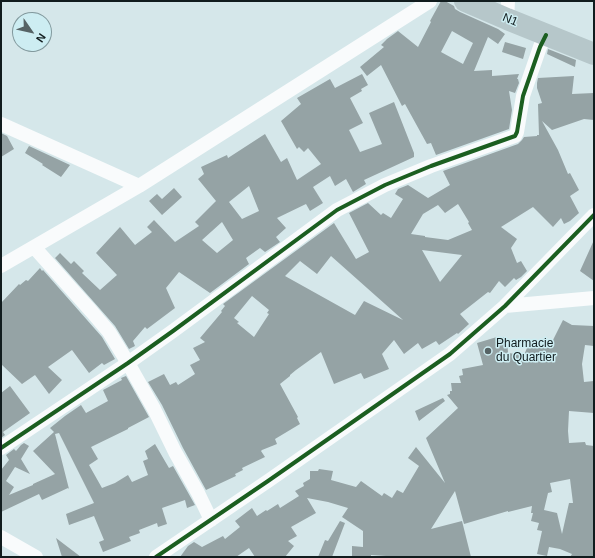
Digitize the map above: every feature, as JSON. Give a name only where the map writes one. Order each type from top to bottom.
[{"type":"highway","name":"N1","points":[[465,1],[508,10],[540,32],[593,49]]},
{"type":"street","points":[[1,266],[139,186],[430,1]]},
{"type":"street","points":[[1,448],[128,363],[337,210],[392,182],[431,166],[515,136],[523,96],[540,47],[540,32]]},
{"type":"street","points":[[1,124],[139,186]]},
{"type":"street","points":[[156,557],[450,354],[505,306],[594,215]]},
{"type":"street","points":[[34,247],[109,332],[128,363],[211,520]]},
{"type":"street","points":[[505,306],[594,298]]},
{"type":"street","points":[[1,537],[36,557]]},
{"type":"building","points":[[441,1],[445,1],[454,6],[455,9],[460,12],[498,29],[505,34],[498,44],[488,37],[474,71],[492,70],[492,76],[519,74],[517,79],[519,83],[515,93],[509,91],[512,110],[509,129],[436,155],[431,143],[427,144],[405,104],[402,106],[381,65],[367,76],[360,67],[384,47],[381,45],[398,31],[418,47],[431,22],[430,21]],"holes":[[[452,31],[473,43],[463,64],[441,52]]]},
{"type":"building","points":[[505,42],[526,48],[523,59],[502,52]]},
{"type":"building","points":[[548,49],[576,60],[575,67],[547,54]]},
{"type":"building","points":[[362,74],[368,85],[361,89],[362,91],[350,98],[363,123],[349,130],[360,152],[382,144],[369,113],[394,102],[414,153],[414,157],[364,180],[366,184],[353,192],[346,179],[335,186],[330,176],[313,187],[323,203],[310,211],[306,204],[277,218],[286,228],[276,237],[280,242],[265,252],[260,248],[246,258],[249,264],[210,293],[179,272],[166,288],[175,308],[147,329],[145,327],[133,341],[135,346],[129,349],[115,326],[55,258],[60,253],[71,264],[74,261],[84,271],[82,273],[100,290],[117,275],[96,253],[120,227],[135,245],[152,232],[147,227],[154,220],[175,242],[199,226],[195,222],[216,201],[198,179],[204,174],[201,167],[227,155],[228,158],[265,134],[281,162],[287,158],[297,180],[321,164],[308,148],[304,152],[299,147],[297,149],[281,121],[301,104],[297,98],[330,79],[335,88]],"holes":[[[249,186],[259,211],[242,219],[229,202]],[[222,222],[233,240],[217,253],[202,240]]]},
{"type":"building","points":[[574,76],[572,94],[594,93],[594,120],[584,119],[552,130],[542,121],[558,150],[568,174],[570,173],[579,190],[570,196],[579,213],[564,224],[561,218],[553,227],[533,207],[501,227],[517,239],[511,248],[517,263],[521,261],[527,271],[516,280],[514,278],[505,287],[499,281],[490,293],[488,292],[460,314],[469,324],[458,334],[457,333],[439,345],[436,341],[422,349],[418,343],[404,354],[394,340],[382,354],[389,369],[364,379],[361,373],[334,384],[321,352],[296,370],[280,384],[298,417],[297,418],[300,424],[275,439],[277,444],[262,450],[261,451],[265,457],[242,468],[243,470],[235,474],[236,476],[206,490],[162,405],[148,382],[164,374],[170,385],[176,382],[178,385],[195,374],[190,365],[200,360],[193,348],[205,342],[200,338],[222,312],[221,311],[225,306],[223,304],[334,223],[356,259],[369,252],[349,213],[368,203],[381,215],[383,213],[391,218],[403,199],[395,194],[398,189],[408,185],[428,198],[450,185],[443,171],[518,144],[524,137],[539,135],[538,104],[542,103],[537,88],[538,78]],"holes":[[[458,204],[472,230],[448,240],[411,234],[423,214],[438,205],[445,213]],[[422,250],[462,255],[440,282]],[[331,256],[403,320],[364,301],[355,315],[285,276],[300,261],[317,274]],[[252,296],[269,310],[267,313],[269,314],[254,337],[237,323],[239,322],[234,318]]]},
{"type":"building","points":[[1,133],[7,136],[14,149],[1,157]]},
{"type":"building","points":[[29,146],[70,165],[61,177],[25,153]]},
{"type":"building","points":[[174,188],[182,197],[162,215],[149,201],[157,194],[162,199]]},
{"type":"building","points":[[594,240],[594,281],[580,271]]},
{"type":"building","points":[[40,268],[102,337],[115,359],[104,365],[102,363],[89,373],[72,350],[48,367],[62,380],[49,394],[35,375],[22,384],[1,364],[1,303],[19,284],[20,285],[26,280],[28,281]]},
{"type":"building","points":[[563,320],[572,325],[594,326],[594,346],[585,345],[582,364],[584,382],[594,381],[594,413],[569,411],[568,431],[569,443],[585,442],[586,445],[594,446],[594,557],[570,557],[572,554],[560,549],[549,547],[547,556],[537,554],[542,531],[537,530],[539,523],[531,521],[533,513],[531,513],[532,506],[508,511],[464,524],[455,491],[431,529],[462,521],[471,557],[401,557],[371,555],[371,557],[352,557],[352,546],[363,547],[363,531],[342,517],[348,508],[307,498],[316,513],[291,527],[297,536],[288,541],[294,546],[285,557],[255,557],[249,548],[236,557],[180,557],[188,546],[194,542],[202,547],[223,536],[225,539],[240,527],[235,521],[252,508],[257,516],[278,504],[280,508],[299,496],[295,491],[304,486],[303,483],[310,479],[310,471],[318,471],[319,469],[333,471],[331,480],[356,487],[361,481],[382,496],[384,493],[392,498],[397,490],[403,493],[419,466],[408,458],[416,447],[445,483],[426,438],[458,408],[447,395],[450,394],[450,391],[452,391],[451,383],[461,383],[459,376],[463,375],[462,369],[483,365],[477,343],[497,337],[507,337],[508,353],[524,355],[530,341],[549,348]],"holes":[[[570,479],[573,503],[569,503],[562,534],[557,513],[544,510],[548,493],[552,492],[550,483]]]},
{"type":"building","points":[[126,376],[149,417],[91,447],[98,459],[89,465],[102,488],[115,483],[128,475],[132,482],[148,475],[143,461],[148,459],[145,451],[155,444],[169,468],[173,466],[195,505],[187,508],[185,500],[162,508],[167,524],[158,527],[157,523],[139,530],[140,533],[129,537],[131,541],[103,552],[99,542],[104,540],[94,516],[69,525],[66,514],[94,503],[59,433],[55,434],[69,489],[68,488],[42,500],[39,494],[1,512],[1,470],[9,460],[6,455],[14,449],[16,451],[24,443],[29,446],[21,459],[30,474],[15,467],[6,481],[14,487],[9,495],[55,474],[33,451],[54,432],[50,428],[81,405],[86,413],[108,401],[103,390],[122,380],[121,378]]},
{"type":"building","points":[[10,386],[30,413],[3,432],[5,435],[1,438],[1,393]]},
{"type":"building","points":[[443,398],[445,401],[419,421],[415,411]]},
{"type":"building","points":[[340,521],[345,523],[332,557],[318,557],[325,540],[328,541]]},
{"type":"building","points":[[56,538],[81,557],[62,557]]},
{"type":"cycle path","points":[[1,448],[128,363],[337,210],[385,185],[431,166],[515,136],[523,96],[540,47],[546,35]]},
{"type":"cycle path","points":[[156,557],[450,354],[505,306],[594,215]]},
{"type":"place","name":"Pharmacie du Quartier","points":[[488,351]]}]
